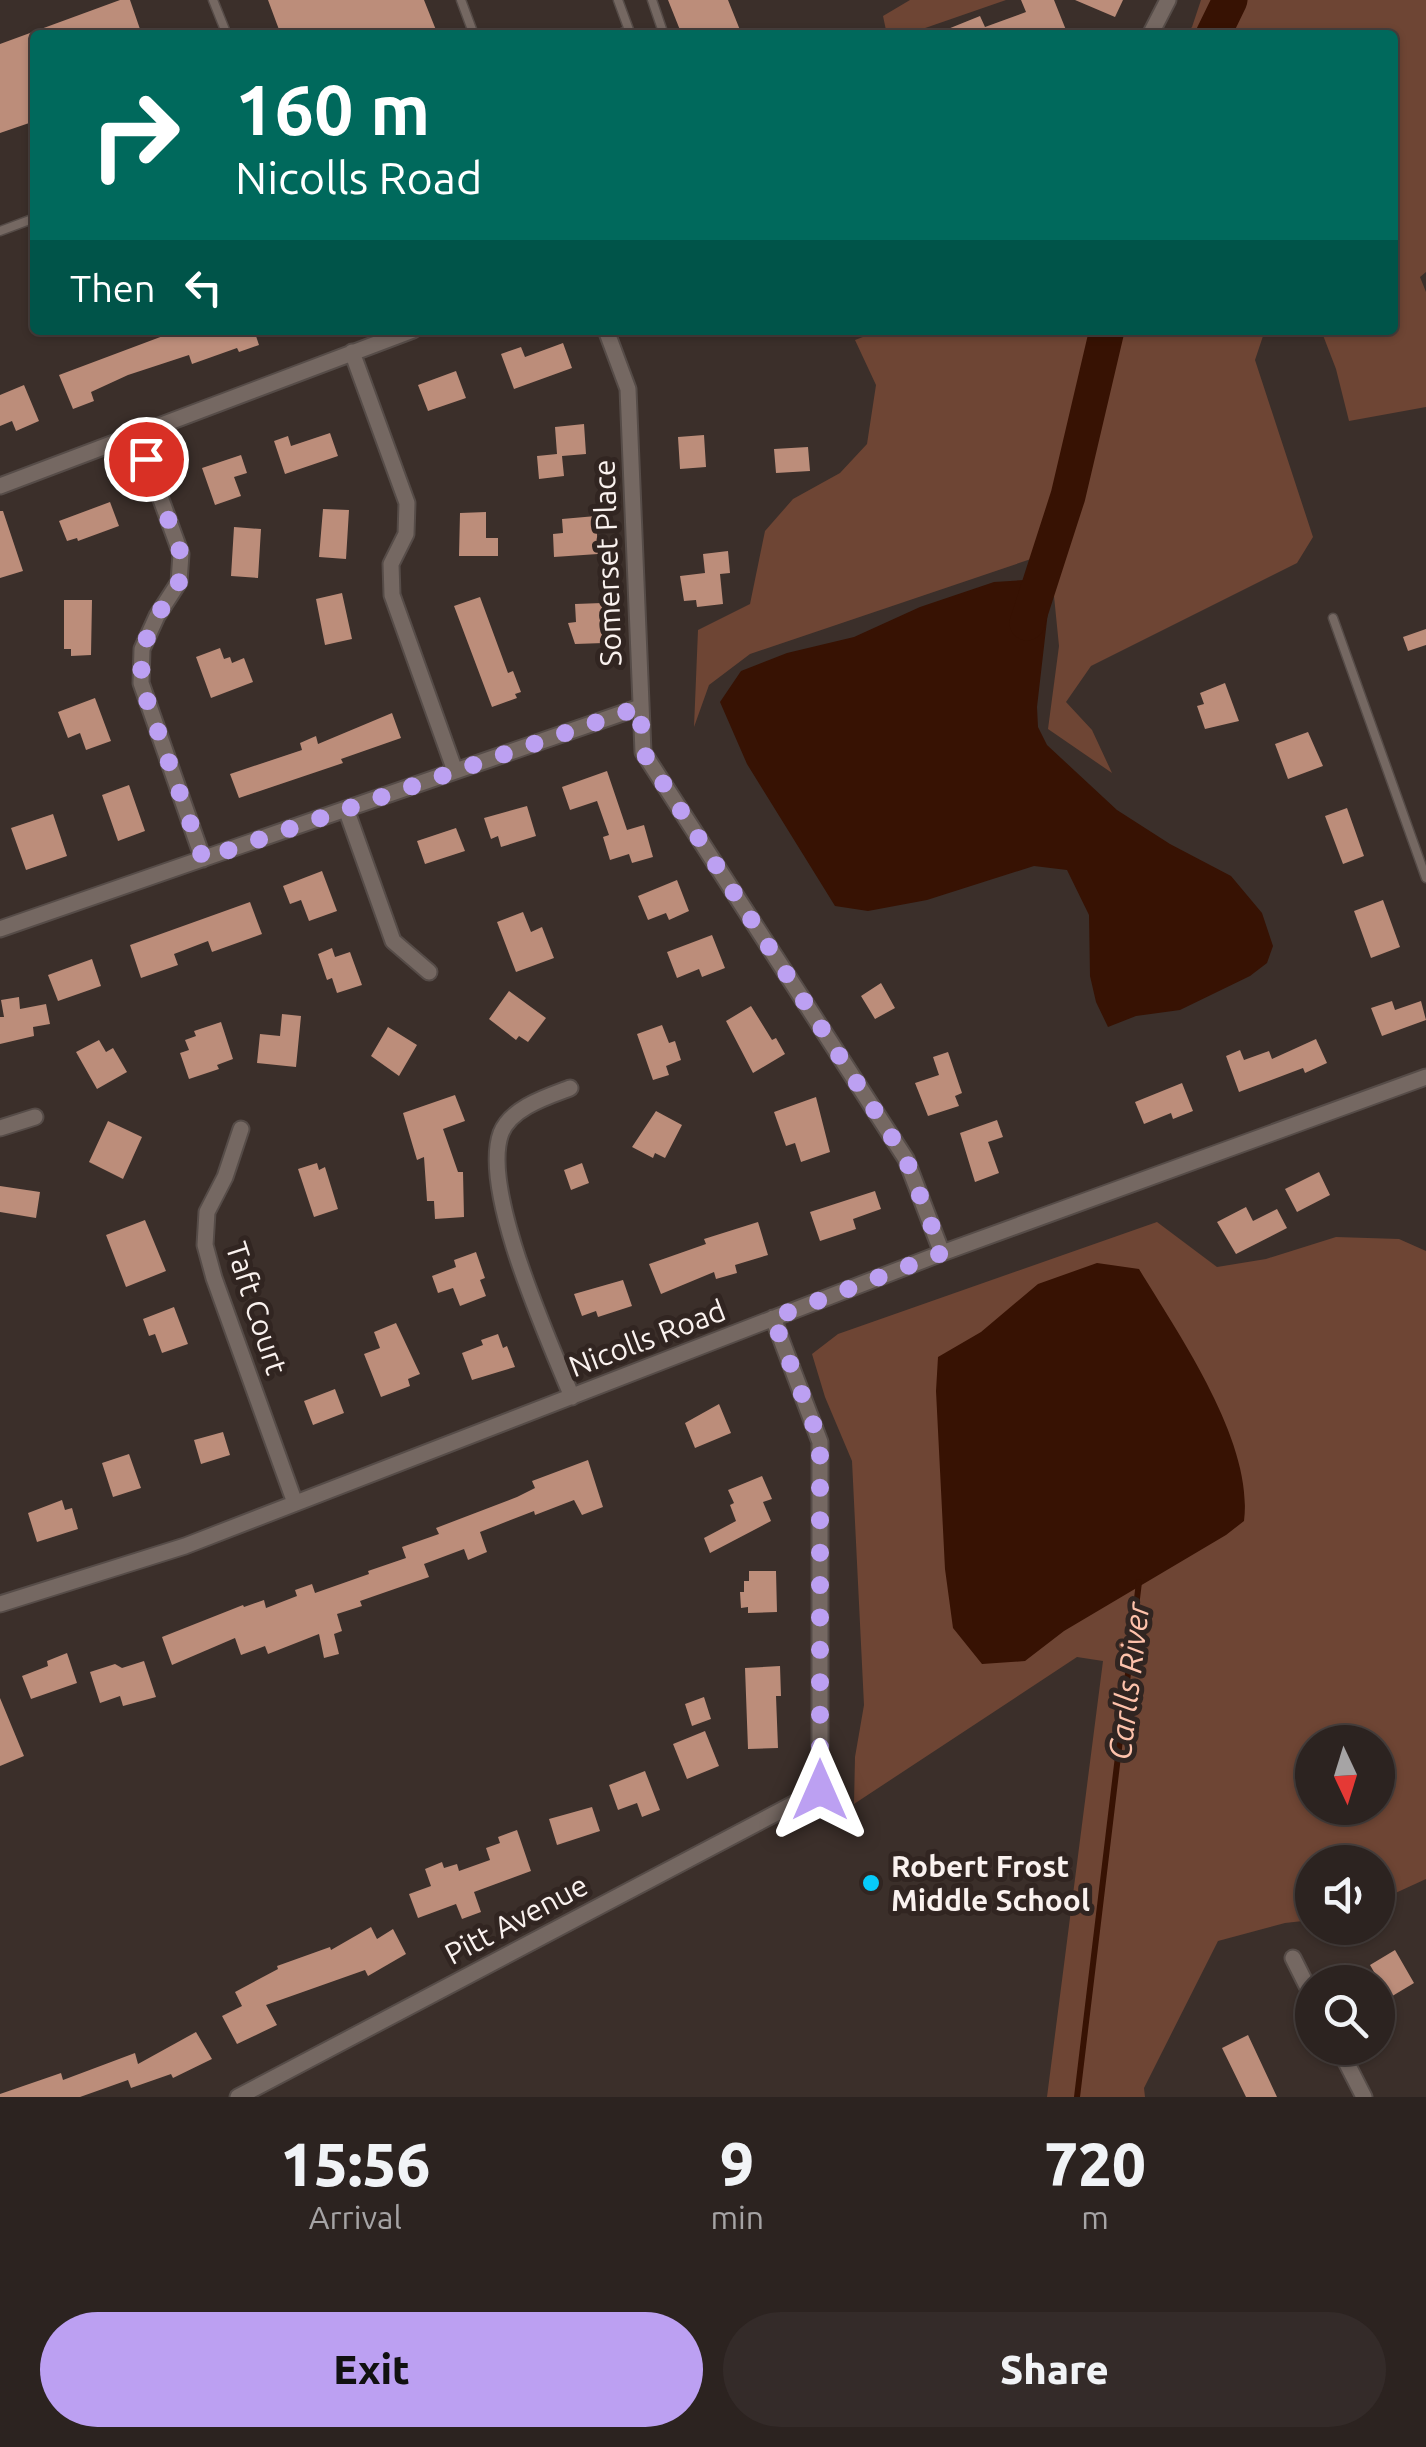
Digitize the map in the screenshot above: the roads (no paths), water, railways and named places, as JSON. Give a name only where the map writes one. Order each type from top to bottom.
[{"type":"street","points":[[1153,30],[1168,0]]},
{"type":"street","points":[[0,486],[399,335]]},
{"type":"street","name":"Somerset Place","points":[[608,335],[628,389],[643,752],[906,1159],[942,1253]]},
{"type":"street","points":[[352,352],[407,503],[406,534],[392,564],[392,596],[455,771]]},
{"type":"street","points":[[136,434],[181,554],[179,582],[142,649],[141,683],[203,859]]},
{"type":"street","points":[[0,930],[640,707]]},
{"type":"street","points":[[346,809],[392,941],[429,972]]},
{"type":"street","name":"Nicolls Road","points":[[0,1604],[185,1546],[942,1253],[1426,1077]]},
{"type":"street","points":[[570,1088],[529,1103],[502,1132],[498,1170],[509,1236],[572,1397]]},
{"type":"street","points":[[0,1128],[35,1117]]},
{"type":"street","name":"Taft Court","points":[[241,1130],[208,1212],[206,1246],[295,1502]]},
{"type":"street","name":"Pitt Avenue","points":[[238,2097],[820,1790],[820,1442],[773,1318]]},
{"type":"street","points":[[1293,1958],[1296,1965]]},
{"type":"street","points":[[1348,2065],[1364,2097]]},
{"type":"lane","points":[[213,0],[224,30]]},
{"type":"lane","points":[[461,0],[472,30]]},
{"type":"lane","points":[[618,0],[629,30]]},
{"type":"lane","points":[[652,0],[662,30]]},
{"type":"lane","points":[[0,231],[30,220]]},
{"type":"lane","points":[[1334,618],[1426,878]]},
{"type":"waterway","name":"Carlls River","points":[[1215,30],[1230,0]]},
{"type":"waterway","name":"Carlls River","points":[[1027,623],[1068,496],[1106,335]]},
{"type":"waterway","name":"Carlls River","points":[[1077,2097],[1139,1582]]},
{"type":"place","name":"Robert Frost Middle School","points":[[871,1883]]}]
